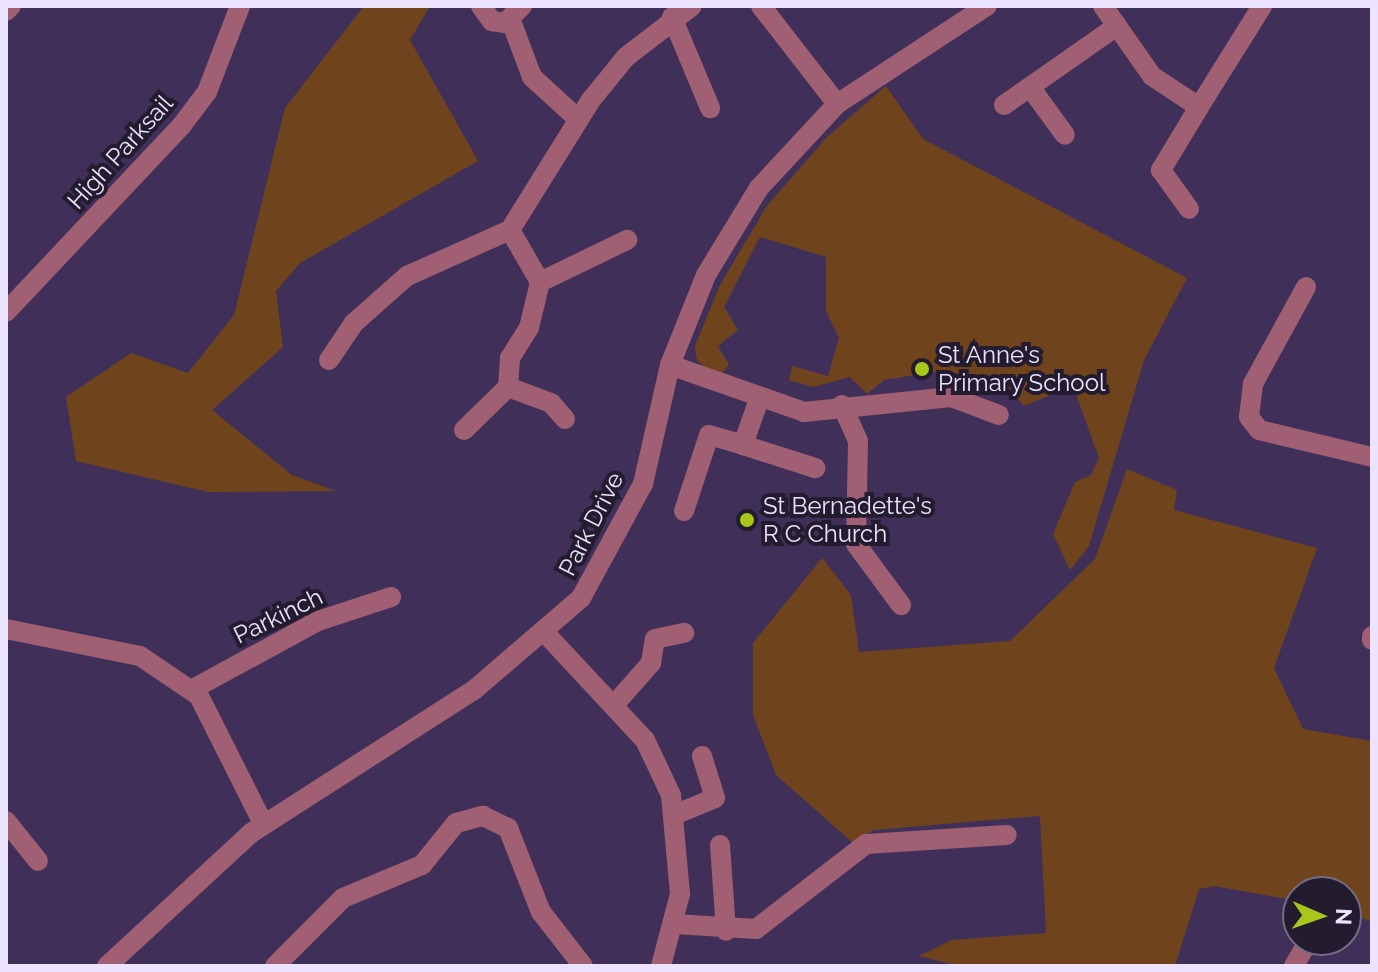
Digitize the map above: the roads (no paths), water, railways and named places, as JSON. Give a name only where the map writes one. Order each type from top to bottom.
[{"type":"street","points":[[6,11],[11,6]]},
{"type":"street","name":"High Parksail","points":[[6,312],[182,125],[207,92],[240,6]]},
{"type":"street","points":[[481,6],[492,21],[517,14],[532,77],[578,119]]},
{"type":"street","points":[[329,360],[354,323],[407,276],[510,230],[578,119],[626,57],[672,17],[692,6]]},
{"type":"street","points":[[761,6],[837,104]]},
{"type":"street","name":"Park Drive","points":[[107,966],[264,825],[547,635],[581,598],[632,503],[670,365],[706,275],[759,188],[837,104],[987,6]]},
{"type":"street","points":[[1103,6],[1152,76],[1199,107]]},
{"type":"street","points":[[1189,209],[1161,170],[1262,6]]},
{"type":"street","points":[[672,17],[710,108]]},
{"type":"street","points":[[1004,105],[1117,26]]},
{"type":"street","points":[[1030,87],[1065,135]]},
{"type":"street","points":[[464,430],[508,387],[510,358],[529,328],[540,282],[510,230]]},
{"type":"street","points":[[540,282],[627,240]]},
{"type":"street","points":[[1306,287],[1253,384],[1249,417],[1259,430],[1372,457]]},
{"type":"street","points":[[670,365],[759,399],[804,412],[842,405],[872,410],[951,397],[999,415]]},
{"type":"street","points":[[508,387],[551,403],[565,419]]},
{"type":"street","points":[[743,445],[759,399]]},
{"type":"street","points":[[842,405],[858,441],[856,544],[901,605]]},
{"type":"street","points":[[684,511],[709,435],[815,468]]},
{"type":"street","name":"Parkinch","points":[[191,690],[318,621],[391,597]]},
{"type":"street","points":[[6,629],[140,656],[191,690],[264,825]]},
{"type":"street","points":[[615,704],[651,663],[655,639],[684,633]]},
{"type":"street","points":[[547,635],[615,704],[645,740],[674,815],[675,924],[661,966]]},
{"type":"street","points":[[674,815],[715,798],[702,756]]},
{"type":"street","points":[[275,966],[343,898],[422,865],[456,823],[483,816],[508,828],[541,912],[583,966]]},
{"type":"street","points":[[6,821],[38,861]]},
{"type":"street","points":[[675,924],[726,931],[776,919],[866,844],[1007,835]]},
{"type":"street","points":[[720,845],[726,931]]},
{"type":"place","name":"St Anne's Primary School","points":[[922,369]]},
{"type":"place","name":"St Bernadette's R C Church","points":[[747,520]]}]
